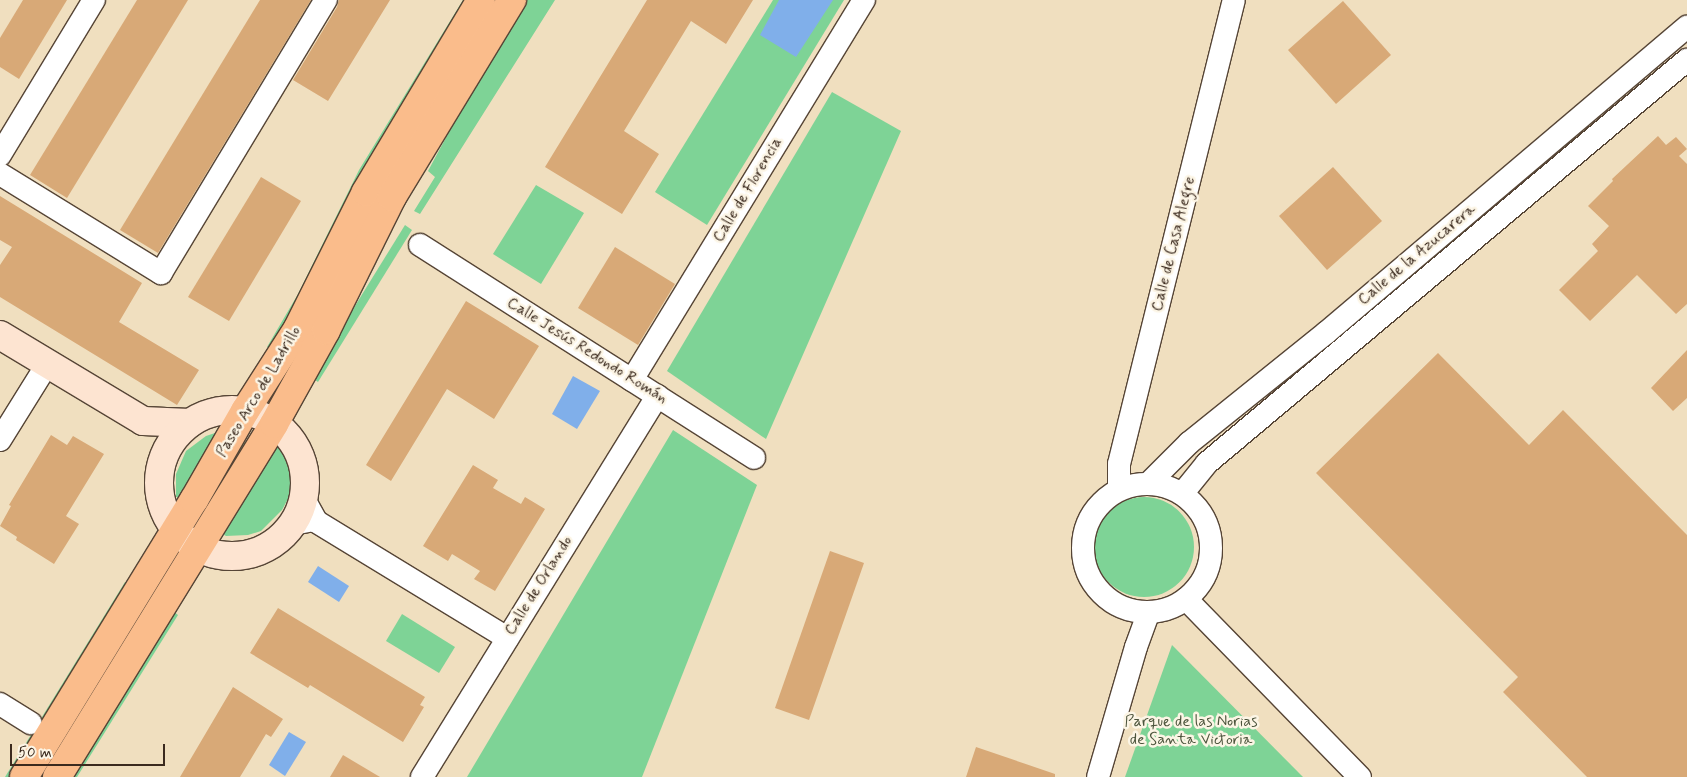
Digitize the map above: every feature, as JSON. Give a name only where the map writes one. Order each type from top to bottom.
[{"type":"main road","name":"Paseo Arco de Ladrillo","points":[[24,777],[175,531],[245,411],[298,328],[366,192],[481,0]]},
{"type":"main road","name":"Paseo Arco de Ladrillo","points":[[57,777],[274,424],[326,330],[392,197],[512,0]]},
{"type":"street","points":[[0,155],[94,0]]},
{"type":"street","points":[[0,174],[161,273],[326,0]]},
{"type":"street","name":"Calle de Florencia","points":[[632,380],[864,0]]},
{"type":"street","name":"Calle de Casa Alegre","points":[[1119,489],[1118,464],[1234,0]]},
{"type":"street","name":"Calle de la Azucarera","points":[[1149,483],[1189,443],[1327,332],[1687,27]]},
{"type":"street","name":"Calle de la Azucarera","points":[[1182,494],[1207,463],[1687,60]]},
{"type":"street","name":"Calle Jesús Redondo Román","points":[[420,245],[754,458]]},
{"type":"street","points":[[0,335],[143,421],[190,423]]},
{"type":"street","points":[[0,440],[48,363]]},
{"type":"street","name":"Calle de Orlando","points":[[422,777],[657,396]]},
{"type":"street","points":[[228,410],[245,411],[260,416],[274,424],[287,436],[297,450],[303,466],[305,483],[304,514],[276,543],[258,552],[237,557],[216,555],[197,548],[175,531],[161,504],[158,480],[160,465],[173,439],[190,423],[211,413],[228,410]]},
{"type":"street","points":[[143,421],[160,465]]},
{"type":"street","points":[[1149,483],[1172,488],[1198,508],[1207,526],[1211,546],[1208,566],[1203,578],[1186,599],[1162,610],[1148,612],[1126,609],[1100,592],[1088,575],[1083,556],[1083,535],[1090,516],[1102,500],[1119,489],[1134,484],[1149,483]]},
{"type":"street","points":[[304,514],[507,638]]},
{"type":"street","points":[[1186,599],[1360,777]]},
{"type":"street","points":[[1098,777],[1148,612]]},
{"type":"street","points":[[0,704],[30,723]]},
{"type":"green space","points":[[463,0],[469,0],[273,350],[267,347],[298,294],[359,170]]},
{"type":"green space","points":[[526,0],[555,0],[420,214],[414,211],[435,177],[428,171],[485,65]]},
{"type":"green space","points":[[773,0],[844,0],[707,225],[655,192]]},
{"type":"green space","points":[[832,92],[901,131],[766,439],[667,371]]},
{"type":"green space","points":[[536,185],[584,213],[541,284],[493,254]]},
{"type":"green space","points":[[405,225],[412,230],[318,382],[311,377]]},
{"type":"green space","points":[[673,430],[757,485],[642,777],[467,777]]},
{"type":"green space","points":[[218,432],[183,497],[176,497],[176,474],[186,451],[206,436]]},
{"type":"green space","points":[[251,438],[206,515],[194,520],[240,445]]},
{"type":"green space","points":[[281,444],[288,454],[292,467],[289,497],[282,510],[261,531],[248,535],[226,536],[221,533],[273,446]]},
{"type":"green space","points":[[1144,497],[1163,501],[1180,511],[1190,528],[1194,547],[1190,566],[1180,583],[1163,593],[1144,597],[1125,593],[1108,583],[1098,566],[1094,547],[1098,528],[1108,511],[1125,501]]},
{"type":"green space","points":[[125,582],[131,585],[12,777],[5,777]]},
{"type":"green space","points":[[173,611],[178,615],[77,777],[69,777]]},
{"type":"green space","points":[[402,614],[455,647],[439,673],[386,641]]},
{"type":"green space","name":"Parque de las Norias de Santa Victoria","points":[[1172,645],[1303,777],[1125,777]]},
{"type":"water","points":[[779,0],[833,0],[796,57],[760,35]]},
{"type":"water","points":[[573,376],[600,391],[577,429],[552,414]]},
{"type":"water","points":[[318,566],[349,586],[339,602],[308,582]]},
{"type":"water","points":[[289,732],[306,742],[285,776],[269,765]]},
{"type":"building","points":[[23,0],[67,0],[19,79],[0,67],[0,38]]},
{"type":"building","points":[[137,0],[188,0],[67,198],[30,175]]},
{"type":"building","points":[[260,0],[311,0],[158,253],[120,230]]},
{"type":"building","points":[[339,0],[390,0],[328,101],[293,80],[337,7]]},
{"type":"building","points":[[647,0],[753,0],[726,44],[691,21],[624,131],[659,154],[622,214],[545,167]]},
{"type":"building","points":[[1343,1],[1391,55],[1336,104],[1288,50]]},
{"type":"building","points":[[1658,136],[1666,145],[1676,137],[1687,149],[1679,156],[1687,164],[1687,304],[1676,314],[1637,275],[1590,321],[1559,290],[1598,251],[1592,244],[1609,226],[1588,206],[1613,181],[1612,179]]},
{"type":"building","points":[[1333,167],[1382,221],[1327,270],[1279,216]]},
{"type":"building","points":[[261,177],[301,201],[229,321],[188,297]]},
{"type":"building","points":[[0,196],[142,283],[119,322],[199,370],[177,405],[0,297],[0,265],[12,247],[0,240]]},
{"type":"building","points":[[615,247],[675,284],[638,345],[578,308]]},
{"type":"building","points":[[466,301],[539,346],[494,419],[447,389],[391,481],[366,465]]},
{"type":"building","points":[[1687,350],[1687,398],[1673,411],[1651,388]]},
{"type":"building","points":[[1438,353],[1529,445],[1563,410],[1687,535],[1687,777],[1587,777],[1503,692],[1518,677],[1316,473]]},
{"type":"building","points":[[51,435],[67,445],[73,436],[104,454],[66,516],[79,524],[54,564],[16,540],[17,537],[0,526],[11,506],[9,505]]},
{"type":"building","points":[[473,465],[498,480],[493,488],[521,504],[525,497],[545,509],[495,591],[474,579],[480,571],[452,554],[448,561],[423,546]]},
{"type":"building","points":[[830,551],[864,563],[809,720],[775,708]]},
{"type":"building","points":[[278,608],[425,697],[420,705],[424,707],[403,742],[310,685],[308,688],[250,653]]},
{"type":"building","points":[[233,687],[283,719],[271,737],[266,734],[240,777],[180,777]]},
{"type":"building","points":[[976,747],[1055,774],[1055,777],[966,777]]},
{"type":"building","points":[[343,755],[380,777],[330,777]]}]
